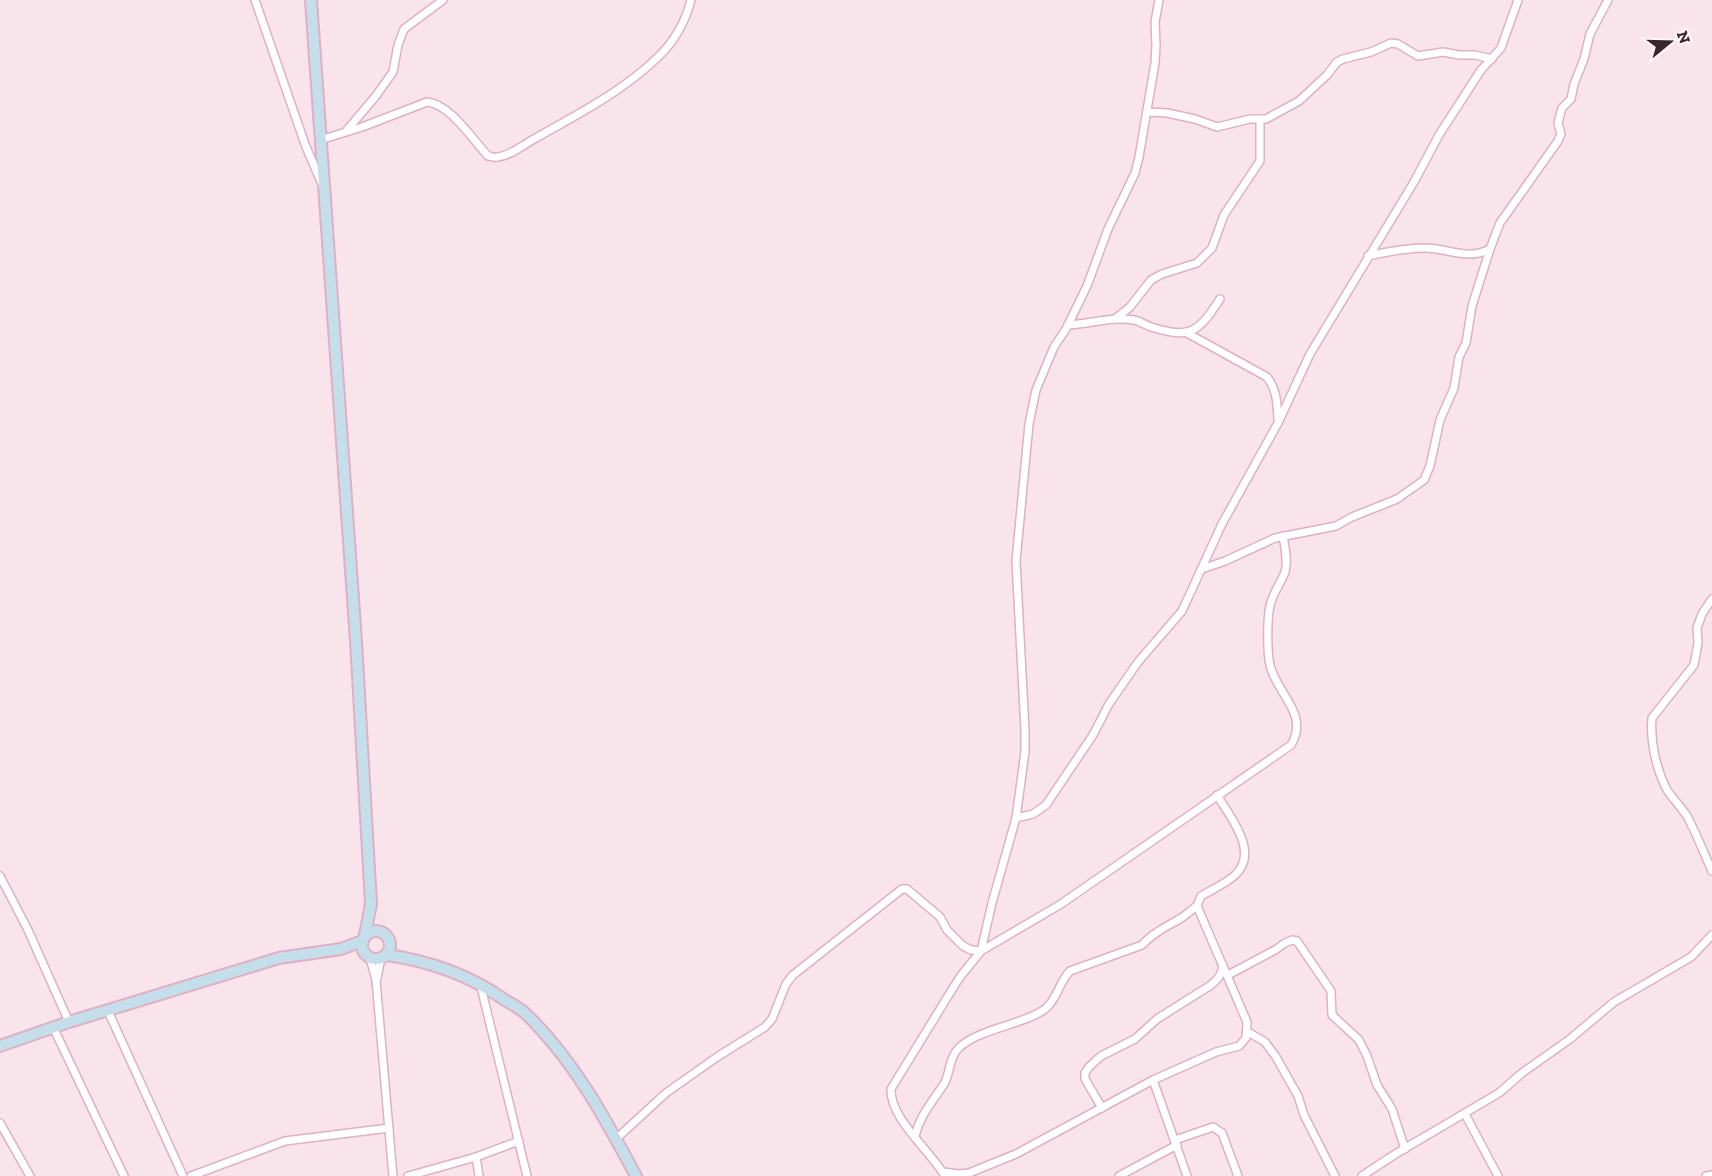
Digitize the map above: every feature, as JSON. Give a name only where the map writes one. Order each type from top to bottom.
[{"type":"main road","points":[[310,0],[356,641],[371,904],[362,948],[376,956]]},
{"type":"main road","points":[[371,904],[382,932],[390,942],[414,959]]},
{"type":"main road","points":[[0,1046],[53,1027],[279,958],[341,949],[373,931],[382,932]]},
{"type":"main road","points":[[376,956],[390,942]]},
{"type":"main road","points":[[341,949],[376,956],[414,959],[450,970],[480,983],[524,1012],[565,1059],[587,1090],[636,1176]]},
{"type":"street","points":[[255,0],[306,147],[323,188]]},
{"type":"street","points":[[345,132],[393,72],[398,45],[404,29],[443,0]]},
{"type":"street","points":[[320,140],[427,102],[435,103],[449,113],[488,156],[496,158],[574,116],[635,76],[656,59],[680,29],[691,0]]},
{"type":"street","points":[[981,951],[1016,818],[1024,763],[1025,730],[1016,561],[1029,424],[1036,390],[1054,347],[1068,325],[1087,286],[1112,220],[1134,173],[1155,63],[1155,22],[1159,0]]},
{"type":"street","points":[[1016,818],[1033,814],[1046,805],[1138,662],[1182,612],[1222,524],[1278,423],[1310,354],[1414,182],[1439,135],[1481,70],[1506,40],[1518,0]]},
{"type":"street","points":[[1202,569],[1284,536],[1336,526],[1352,517],[1370,512],[1404,495],[1428,475],[1440,420],[1454,388],[1459,357],[1466,343],[1472,306],[1490,249],[1500,223],[1558,141],[1561,134],[1558,123],[1562,108],[1571,99],[1590,34],[1608,0]]},
{"type":"street","points":[[1147,112],[1167,113],[1217,127],[1250,119],[1266,119],[1299,101],[1343,59],[1371,52],[1391,43],[1398,44],[1418,56],[1443,52],[1492,59]]},
{"type":"street","points":[[1115,320],[1130,307],[1151,280],[1162,274],[1197,263],[1212,248],[1224,215],[1260,161],[1260,119]]},
{"type":"street","points":[[1368,256],[1427,248],[1473,255],[1490,249]]},
{"type":"street","points":[[1187,333],[1195,330],[1220,299]]},
{"type":"street","points":[[1068,325],[1135,320],[1160,329],[1187,333],[1267,377],[1276,395],[1278,423]]},
{"type":"street","points":[[1197,906],[1247,1022],[1246,1038],[1239,1046],[1216,1052],[1153,1080],[1016,1154],[969,1173],[944,1174],[898,1114],[892,1101],[891,1089],[950,993],[981,951],[1061,904],[1291,745],[1297,735],[1294,711],[1277,683],[1270,665],[1270,604],[1285,571],[1284,536]]},
{"type":"street","points":[[1712,599],[1696,628],[1698,643],[1694,665],[1652,718],[1651,727],[1661,776],[1668,791],[1686,816],[1712,871]]},
{"type":"street","points":[[915,1136],[918,1122],[946,1080],[957,1050],[968,1042],[994,1030],[1042,1012],[1051,1004],[1062,978],[1070,971],[1142,945],[1148,938],[1170,923],[1179,920],[1197,906],[1201,896],[1234,876],[1245,857],[1241,833],[1216,795]]},
{"type":"street","points":[[0,876],[28,930],[69,1022]]},
{"type":"street","points":[[616,1139],[666,1093],[765,1027],[772,1019],[786,984],[793,975],[902,889],[907,889],[940,917],[947,930],[963,946],[981,951]]},
{"type":"street","points":[[1362,1176],[1499,1094],[1522,1073],[1570,1039],[1614,1002],[1690,957],[1712,935]]},
{"type":"street","points":[[1228,975],[1275,950],[1285,942],[1297,941],[1331,991],[1332,1015],[1353,1034],[1363,1048],[1377,1085],[1392,1109],[1405,1149]]},
{"type":"street","points":[[376,956],[376,980],[393,1176]]},
{"type":"street","points":[[1102,1108],[1085,1079],[1085,1073],[1089,1067],[1101,1056],[1135,1038],[1157,1020],[1219,979],[1223,965]]},
{"type":"street","points":[[480,983],[527,1176]]},
{"type":"street","points":[[108,1011],[183,1176]]},
{"type":"street","points":[[53,1027],[124,1176]]},
{"type":"street","points":[[1248,1032],[1265,1042],[1276,1058],[1298,1096],[1304,1115],[1335,1176]]},
{"type":"street","points":[[1153,1080],[1187,1176]]},
{"type":"street","points":[[1465,1114],[1498,1176]]},
{"type":"street","points":[[0,1123],[30,1176]]},
{"type":"street","points":[[1119,1176],[1176,1142],[1213,1127],[1218,1128],[1222,1133],[1238,1176]]},
{"type":"street","points":[[191,1176],[285,1141],[389,1128]]},
{"type":"street","points":[[408,1176],[476,1157],[519,1141]]},
{"type":"street","points":[[476,1157],[480,1176]]},
{"type":"street","points":[[1706,1176],[1712,1175]]}]
